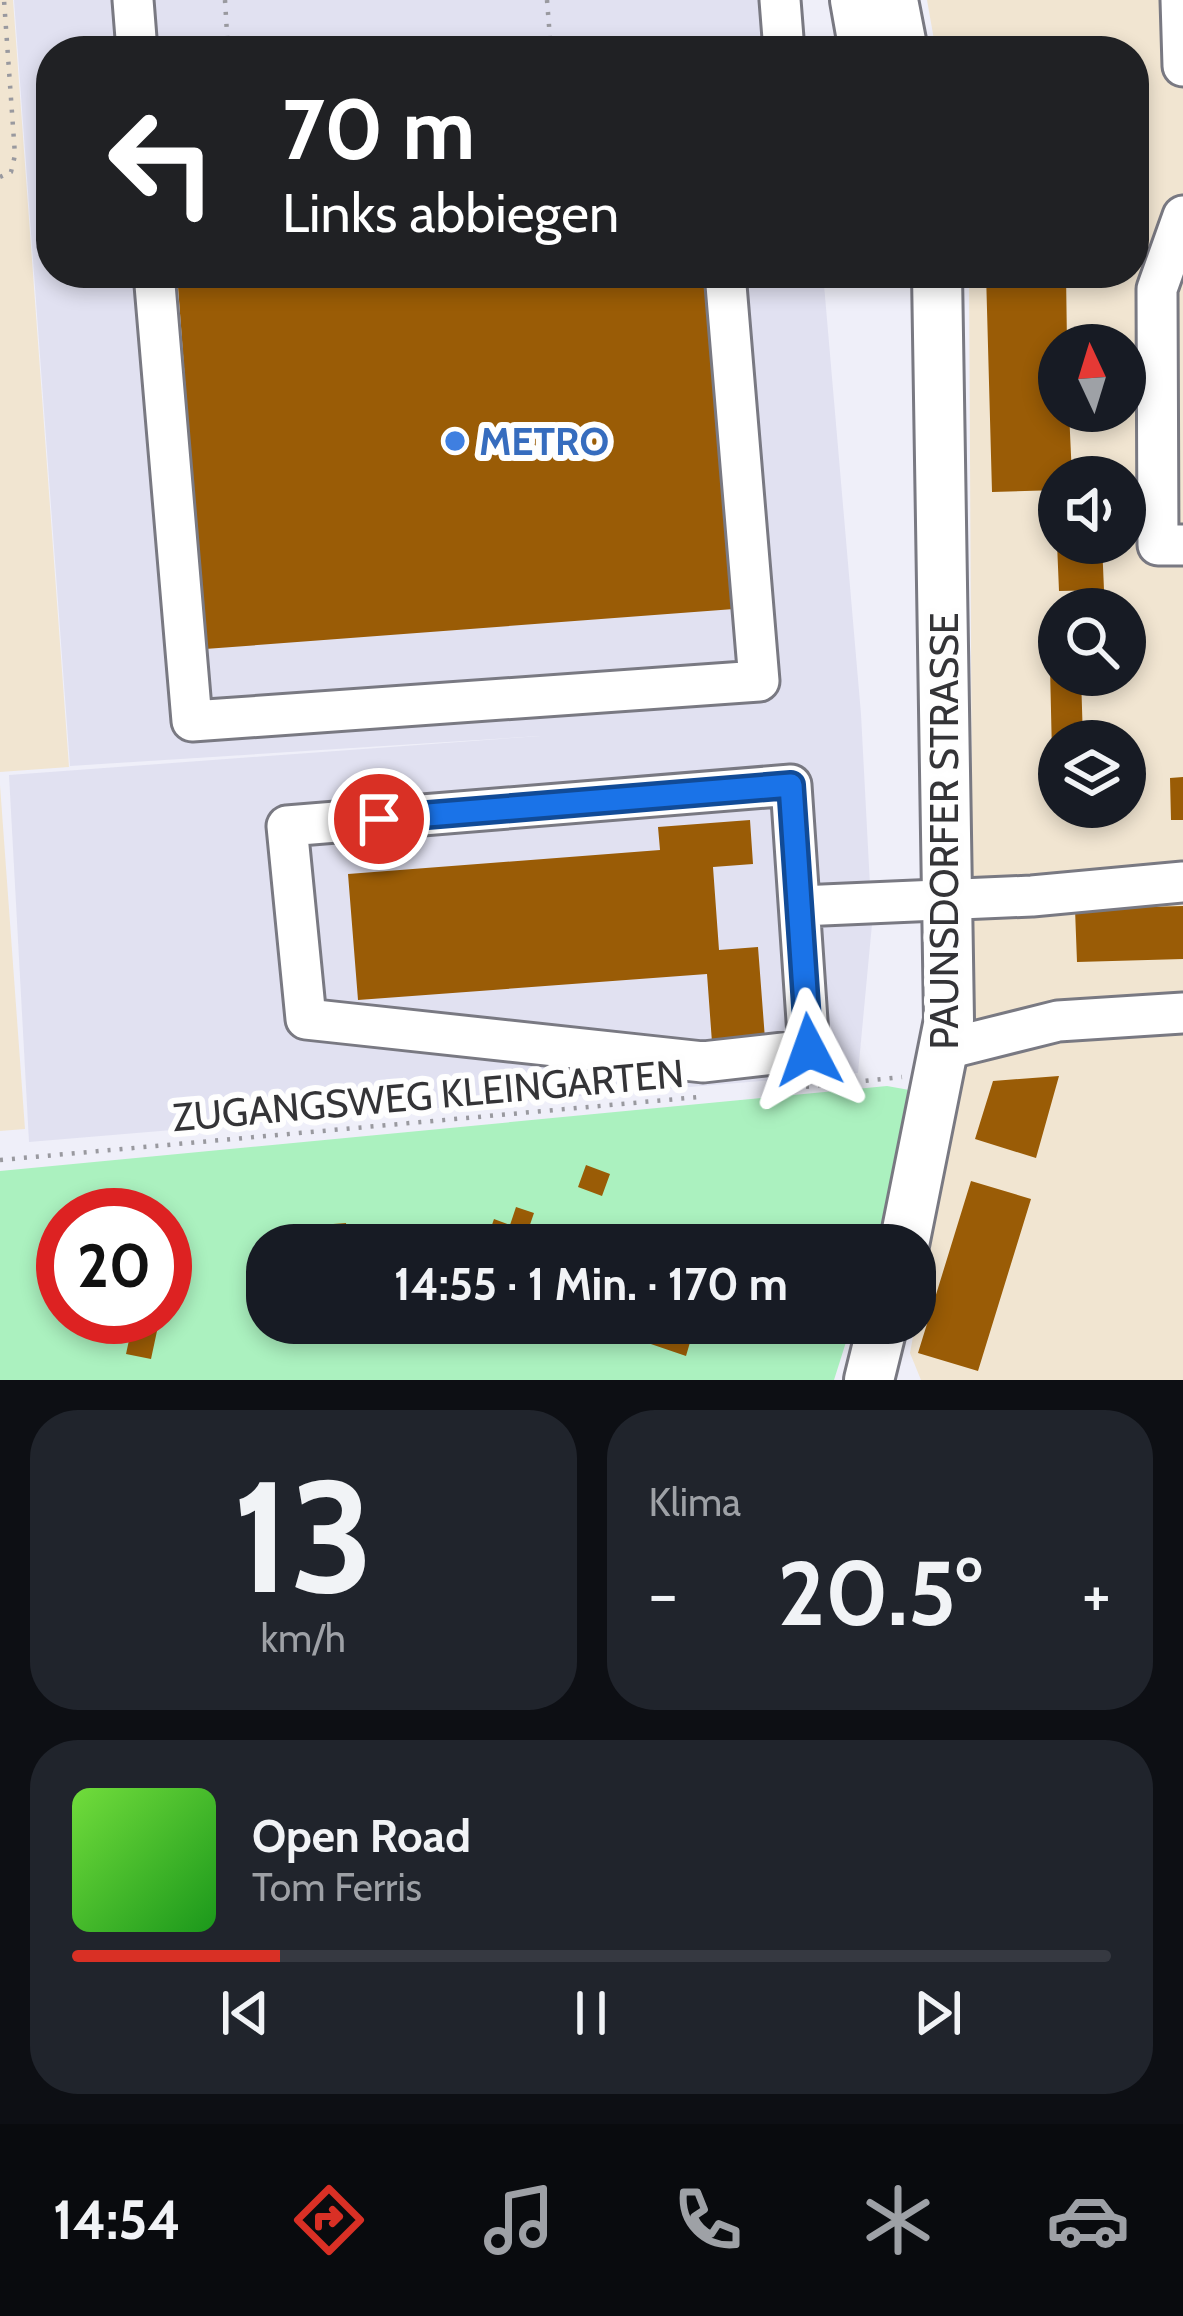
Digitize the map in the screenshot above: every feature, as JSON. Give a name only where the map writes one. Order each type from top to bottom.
[{"type":"main road","points":[[855,0],[861,36]]},
{"type":"main road","points":[[893,0],[900,36]]},
{"type":"main road","name":"PAUNSDORFER STRASSE","points":[[913,288],[940,414]]},
{"type":"main road","name":"PAUNSDORFER STRASSE","points":[[908,1224],[946,1049],[950,899],[938,288]]},
{"type":"main road","points":[[868,1380],[878,1344]]},
{"type":"lane","points":[[133,0],[136,36]]},
{"type":"lane","points":[[780,0],[783,36]]},
{"type":"lane","points":[[1181,0],[1183,66]]},
{"type":"lane","points":[[1183,216],[1157,289],[1170,330],[1158,545],[1183,545]]},
{"type":"lane","points":[[155,288],[192,721],[759,681],[726,288]]},
{"type":"lane","points":[[791,785],[800,906],[809,1050],[704,1062],[306,1019],[287,826],[791,785]]},
{"type":"lane","points":[[800,906],[1183,882]]},
{"type":"lane","points":[[946,1049],[1058,1021],[1183,1013]]},
{"type":"path","points":[[0,177],[11,172],[15,155],[4,0]]},
{"type":"path","points":[[225,0],[227,36]]},
{"type":"path","points":[[547,0],[550,36]]},
{"type":"path","points":[[792,1088],[862,1081]]},
{"type":"path","name":"ZUGANGSWEG KLEINGARTEN","points":[[0,1160],[699,1096]]},
{"type":"shaded area","points":[[0,0],[13,0],[69,767],[0,772]]},
{"type":"shaded area","points":[[14,0],[800,0],[803,36],[36,36],[36,288],[824,288],[861,714],[872,924],[858,1073],[29,1142],[9,775],[540,736],[70,766]]},
{"type":"shaded area","points":[[927,0],[1183,0],[1183,1380],[921,1380],[910,1353],[912,1344],[936,1344],[934,1224],[973,1012],[969,288],[1149,288],[1149,36],[933,36]]},
{"type":"shaded area","points":[[0,785],[25,1129],[0,1131]]},
{"type":"green space","points":[[887,1086],[915,1091],[882,1224],[246,1224],[246,1344],[845,1344],[834,1380],[0,1380],[0,1171]]},
{"type":"building","name":"METRO","points":[[178,288],[710,288],[734,609],[205,649]]},
{"type":"building","points":[[986,288],[1066,288],[1067,324],[1038,324],[1038,432],[1070,432],[1071,456],[1038,456],[1038,491],[992,492]]},
{"type":"building","points":[[1058,564],[1103,564],[1104,588],[1059,588]]},
{"type":"building","points":[[1051,696],[1082,696],[1082,720],[1051,720]]},
{"type":"building","points":[[1183,777],[1183,820],[1171,820],[1170,778]]},
{"type":"building","points":[[750,820],[753,864],[713,867],[719,950],[758,947],[766,1052],[713,1056],[707,974],[358,1000],[348,874],[660,850],[658,827]]},
{"type":"building","points":[[1183,906],[1183,959],[1077,962],[1075,909]]},
{"type":"building","points":[[1059,1076],[1036,1158],[975,1139],[993,1081]]},
{"type":"building","points":[[586,1165],[610,1174],[602,1196],[578,1187]]},
{"type":"building","points":[[971,1181],[1031,1199],[978,1371],[918,1353],[921,1344],[936,1344],[936,1295]]},
{"type":"building","points":[[516,1207],[534,1213],[530,1224],[510,1224]]},
{"type":"building","points":[[128,1344],[154,1344],[151,1359],[126,1354]]},
{"type":"building","points":[[651,1344],[690,1344],[686,1356]]},
{"type":"place","name":"METRO","points":[[455,441]]},
{"type":"route","points":[[379,819],[791,785],[809,1050]]}]
